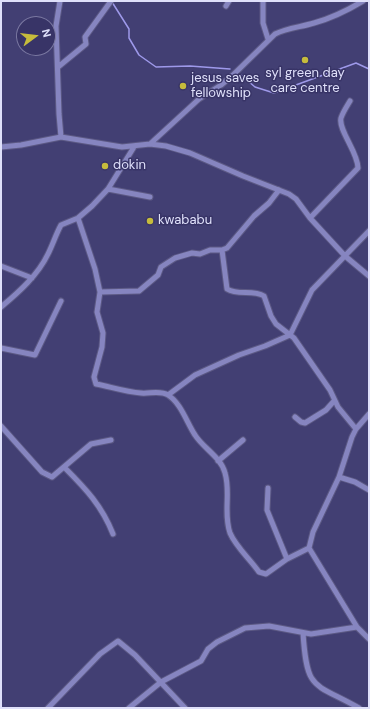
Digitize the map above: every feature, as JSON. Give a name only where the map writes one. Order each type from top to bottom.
[{"type":"street","points":[[60,1],[56,26],[58,101],[62,137]]},
{"type":"street","points":[[58,66],[86,44],[85,37],[111,1]]},
{"type":"street","points":[[263,1],[263,24],[268,40]]},
{"type":"street","points":[[150,144],[199,99],[234,75],[268,40],[283,30],[316,23],[343,12],[363,1]]},
{"type":"street","points":[[310,218],[358,168],[352,147],[341,124],[341,118],[350,101]]},
{"type":"street","points":[[1,147],[21,145],[62,137],[122,147],[134,147],[150,144],[166,146],[190,153],[289,194],[296,199],[310,218],[345,256],[369,276]]},
{"type":"street","points":[[1,307],[17,294],[32,278],[48,254],[61,225],[78,218],[108,189],[134,147]]},
{"type":"street","points":[[108,189],[150,197]]},
{"type":"street","points":[[100,292],[139,291],[158,275],[161,267],[175,258],[192,253],[200,254],[210,250],[222,250],[233,244],[254,216],[269,204],[279,190]]},
{"type":"street","points":[[78,218],[95,269],[100,292],[97,312],[103,334],[102,347],[94,377],[96,384],[142,394],[157,392],[168,395],[186,415],[195,436],[218,461],[226,473],[228,490],[226,508],[227,522],[235,541],[262,574],[273,571],[287,559],[308,548],[313,532],[339,477],[356,429],[369,414]]},
{"type":"street","points":[[168,395],[195,375],[290,334],[312,290],[369,231]]},
{"type":"street","points":[[222,250],[227,289],[232,292],[251,292],[264,296],[271,316],[276,324],[290,334],[330,390],[334,401],[356,429]]},
{"type":"street","points":[[1,266],[32,278]]},
{"type":"street","points":[[1,348],[35,354],[61,301]]},
{"type":"street","points":[[295,417],[301,422],[305,423],[326,410],[334,401]]},
{"type":"street","points":[[1,426],[33,462],[49,477],[56,476],[91,444],[110,440]]},
{"type":"street","points":[[218,461],[243,440]]},
{"type":"street","points":[[65,468],[96,502],[106,516],[112,534]]},
{"type":"street","points":[[339,477],[355,482],[369,490]]},
{"type":"street","points":[[268,488],[267,510],[287,559]]},
{"type":"street","points":[[308,548],[357,627],[369,639]]},
{"type":"street","points":[[130,708],[161,682],[202,661],[208,650],[217,642],[245,628],[269,626],[303,633],[334,631],[357,627]]},
{"type":"street","points":[[303,633],[306,668],[314,683],[332,695],[359,708]]},
{"type":"street","points":[[48,708],[100,654],[118,641],[135,655],[185,708]]},
{"type":"waterway","points":[[112,2],[129,29],[129,38],[139,55],[156,67],[190,66],[230,69]]},
{"type":"waterway","points":[[241,75],[255,87],[274,93],[356,63],[369,69]]},
{"type":"place","name":"syl green day care centre","points":[[305,60]]},
{"type":"place","name":"jesus saves fellowship","points":[[183,86]]},
{"type":"place","name":"dokin","points":[[105,166]]},
{"type":"place","name":"kwababu","points":[[150,221]]}]
